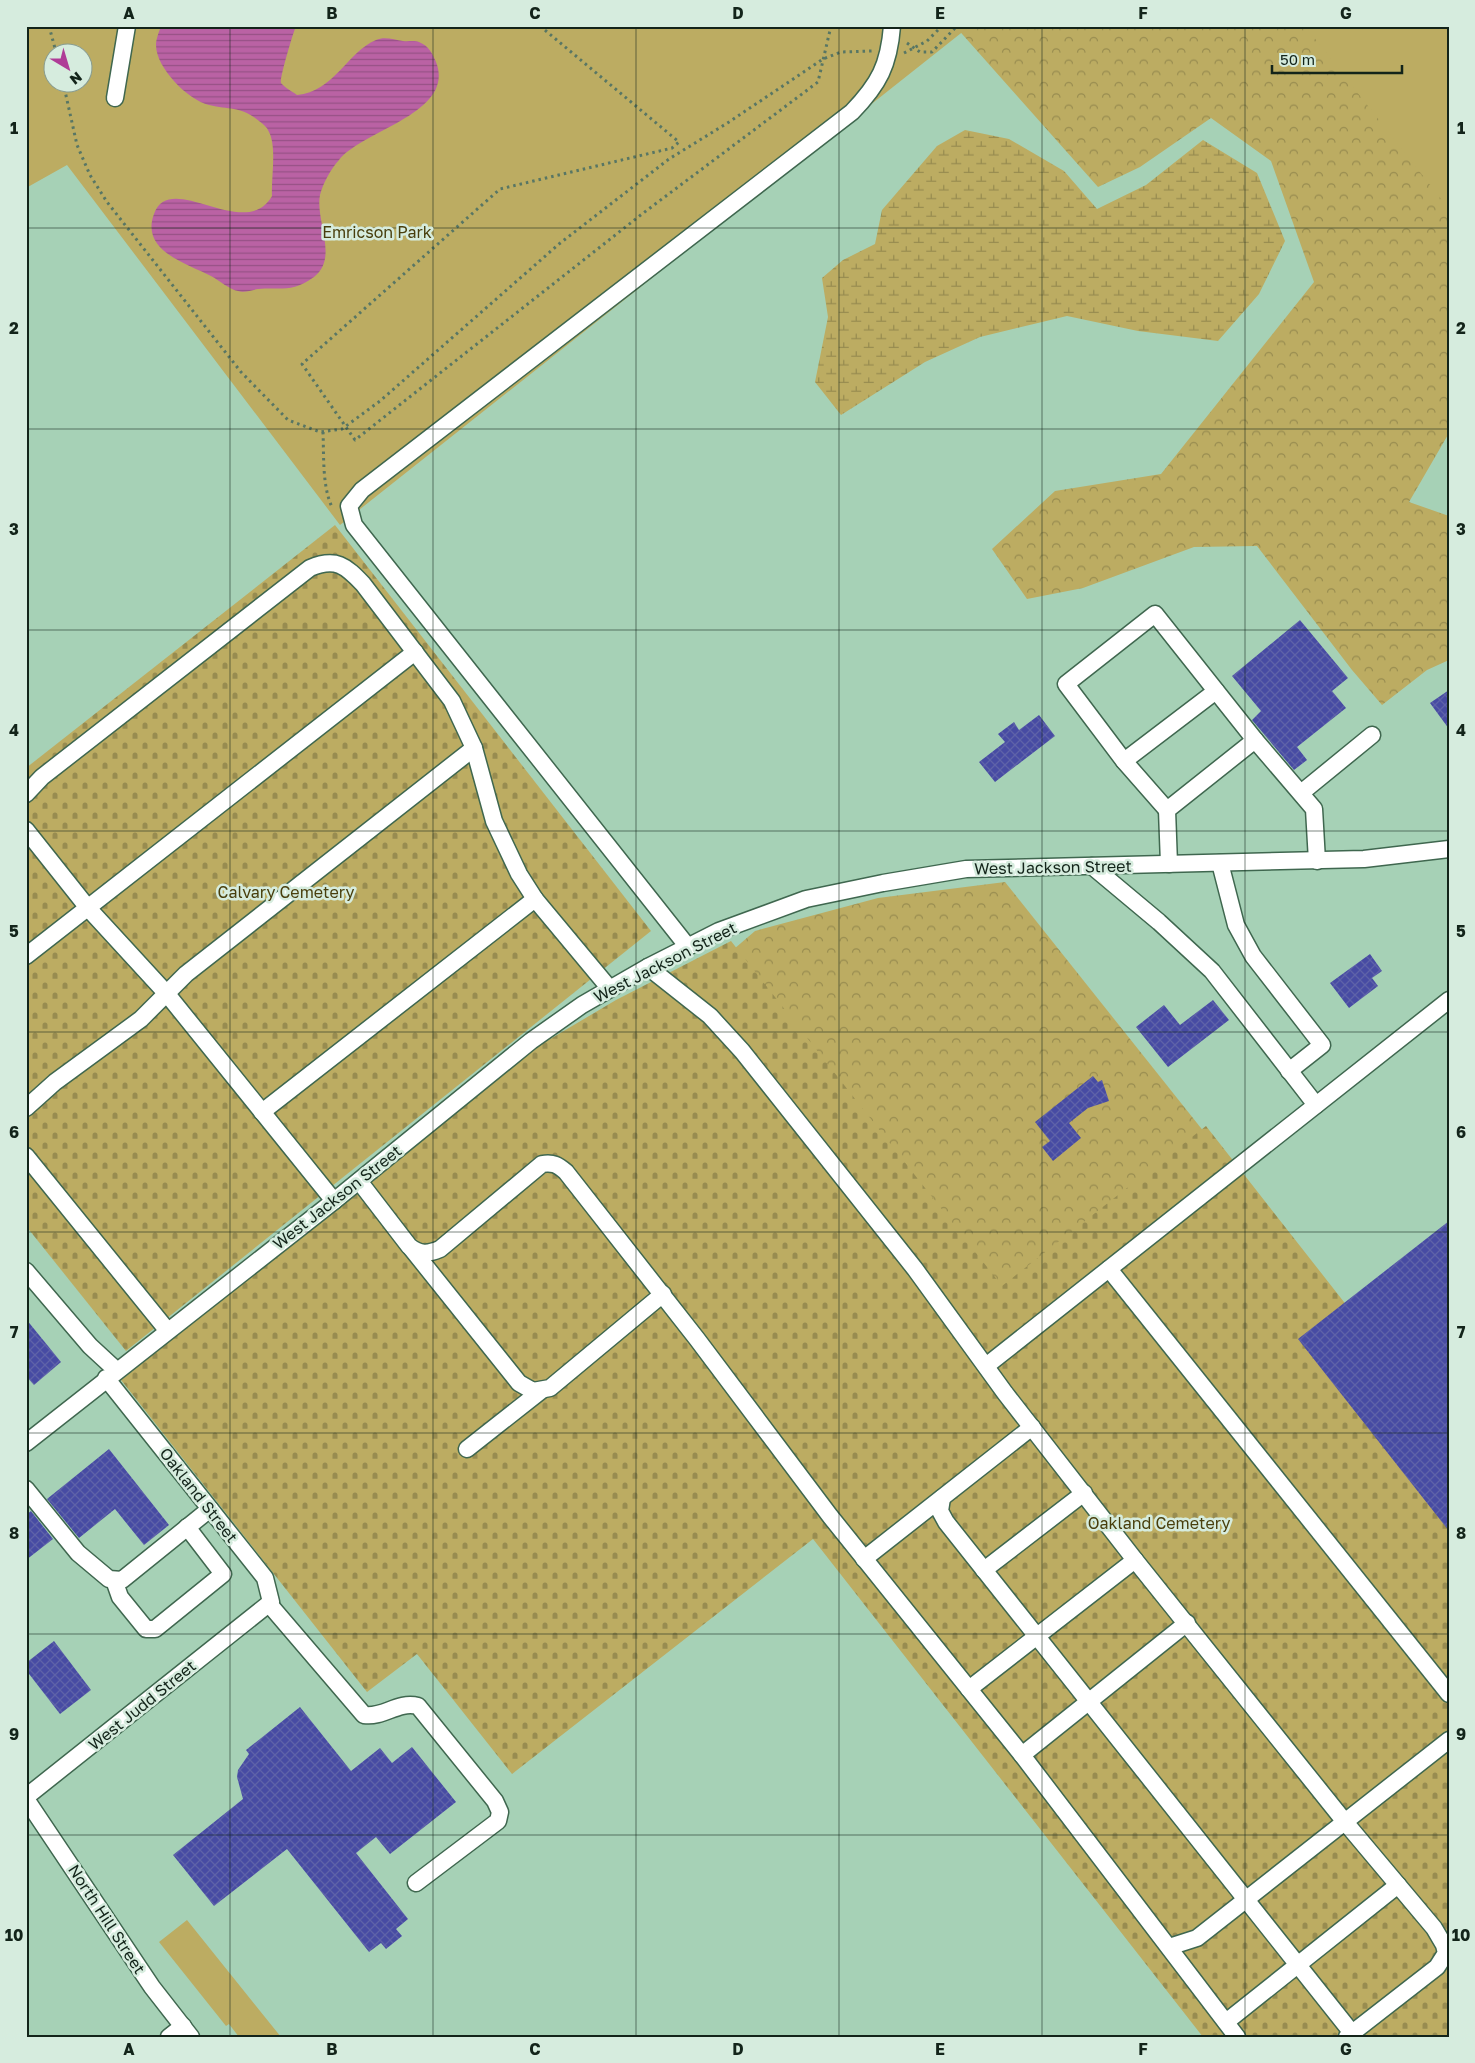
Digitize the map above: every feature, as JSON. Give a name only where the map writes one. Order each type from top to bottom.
[{"type":"street","points":[[115,98],[127,26]]},
{"type":"street","points":[[688,947],[354,525],[349,506],[362,490],[852,112],[869,94],[883,73],[889,53],[892,29]]},
{"type":"street","points":[[26,794],[42,777],[310,568],[321,564],[339,564],[348,568],[363,584],[452,701],[474,748],[494,821],[506,848],[535,899],[610,989]]},
{"type":"street","points":[[1169,864],[1167,810],[1124,762],[1066,684],[1156,614],[1255,740],[1314,809],[1317,861]]},
{"type":"street","points":[[26,956],[415,652]]},
{"type":"street","points":[[1124,762],[1216,691]]},
{"type":"street","points":[[1301,793],[1372,736]]},
{"type":"street","points":[[1167,810],[1255,740]]},
{"type":"street","points":[[26,1108],[55,1082],[141,1019],[186,974],[474,748]]},
{"type":"street","points":[[26,830],[88,908],[167,994],[334,1201]]},
{"type":"street","name":"West Jackson Street","points":[[26,1443],[167,1330],[334,1201],[531,1041],[582,1005],[648,967],[719,931],[806,899],[882,883],[966,870],[1364,859],[1449,849]]},
{"type":"street","points":[[1220,863],[1236,925],[1253,956],[1322,1045],[1289,1071]]},
{"type":"street","points":[[1092,866],[1159,922],[1212,971],[1316,1105]]},
{"type":"street","points":[[262,1112],[535,899]]},
{"type":"street","points":[[648,967],[710,1016],[742,1051],[915,1269],[1032,1427],[1135,1560],[1345,1822],[1434,1928],[1444,1945],[1446,1953],[1437,1967],[1350,2035],[1298,1964],[941,1515],[942,1498]]},
{"type":"street","points":[[986,1366],[1449,1000]]},
{"type":"street","points":[[26,1156],[167,1330]]},
{"type":"street","points":[[409,1246],[416,1252],[423,1253],[440,1249],[533,1169],[542,1164],[550,1163],[566,1172],[662,1294],[864,1559],[1022,1755],[1237,2037]]},
{"type":"street","points":[[359,1181],[519,1383],[533,1390],[550,1388],[662,1294]]},
{"type":"street","points":[[1109,1269],[1449,1694]]},
{"type":"street","name":"Oakland Street","points":[[26,1271],[90,1346],[210,1509],[265,1578],[272,1602],[264,1609]]},
{"type":"street","points":[[467,1449],[542,1390]]},
{"type":"street","points":[[864,1559],[1032,1427]]},
{"type":"street","points":[[26,1489],[78,1553],[109,1579],[114,1580],[122,1580],[210,1509]]},
{"type":"street","points":[[984,1570],[1084,1493]]},
{"type":"street","points":[[114,1580],[120,1597],[146,1629],[155,1629],[223,1574],[187,1527]]},
{"type":"street","points":[[969,1689],[1135,1560]]},
{"type":"street","points":[[264,1609],[364,1716],[373,1717],[407,1703],[418,1706],[495,1800],[500,1812],[498,1821],[416,1883]]},
{"type":"street","name":"West Judd Street","points":[[26,1798],[264,1609]]},
{"type":"street","points":[[1022,1755],[1186,1623]]},
{"type":"street","points":[[1169,1947],[1197,1938],[1449,1740]]},
{"type":"street","name":"North Hill Street","points":[[26,1798],[152,1987],[187,2031]]},
{"type":"street","points":[[1226,2022],[1398,1885]]},
{"type":"street","points":[[169,2037],[187,2031]]},
{"type":"path","points":[[49,26],[53,42]]},
{"type":"path","points":[[540,26],[679,142],[672,148],[500,189],[302,364],[355,440],[642,214],[818,82],[831,26]]},
{"type":"path","points":[[65,92],[76,145],[94,182],[107,202],[241,372],[288,420],[320,432],[346,427],[380,401],[559,244],[634,184],[669,159],[729,122],[823,59],[841,52],[863,50],[904,54],[915,48],[942,26]]},
{"type":"path","points":[[892,29],[920,52],[932,52],[957,26]]},
{"type":"green space","name":"Emricson Park","points":[[26,26],[970,26],[340,525],[67,165],[26,188]]},
{"type":"green space","points":[[955,26],[1449,26],[1449,433],[1409,502],[1449,516],[1449,660],[1427,670],[1382,705],[1352,670],[1257,546],[1194,547],[1083,588],[1027,599],[992,549],[1055,491],[1161,474],[1314,282],[1271,161],[1211,118],[1140,167],[1098,187]]},
{"type":"green space","points":[[1305,26],[1449,26],[1449,209]]},
{"type":"green space","points":[[965,130],[1009,139],[1064,171],[1097,209],[1146,185],[1203,140],[1257,173],[1285,241],[1259,294],[1218,341],[1138,331],[1067,316],[980,337],[925,362],[841,415],[815,382],[828,317],[822,278],[843,260],[875,244],[882,210],[937,146]]},
{"type":"green space","name":"Calvary Cemetery","points":[[335,525],[651,931],[126,1351],[26,1226],[26,768]]},
{"type":"green space","points":[[1005,882],[1228,1162],[985,1354],[713,967],[755,931],[878,898]]},
{"type":"green space","name":"Oakland Cemetery","points":[[731,941],[1002,1286],[1206,1126],[1449,1436],[1449,2034],[1445,2037],[1203,2037],[813,1539],[512,1774],[417,1654],[367,1692],[121,1380],[535,1048],[616,1000]]},
{"type":"green space","points":[[187,1920],[281,2037],[239,2037],[229,2024],[226,2026],[159,1942]]},
{"type":"shaded area","points":[[161,26],[296,26],[281,83],[297,95],[321,87],[357,53],[379,39],[417,41],[432,53],[436,62],[439,80],[433,95],[420,108],[404,119],[351,149],[339,160],[328,176],[320,195],[319,205],[326,250],[325,260],[321,269],[306,282],[287,288],[258,289],[243,292],[235,290],[179,261],[160,247],[154,238],[151,227],[154,214],[163,202],[175,199],[244,212],[260,208],[272,196],[273,146],[267,129],[247,113],[209,105],[192,97],[183,90],[167,73],[157,54],[156,43]]},
{"type":"building","points":[[1300,620],[1348,678],[1332,691],[1346,708],[1297,747],[1307,760],[1294,770],[1252,720],[1261,711],[1232,676]]},
{"type":"building","points":[[1449,690],[1449,729],[1430,703]]},
{"type":"building","points":[[1039,715],[1055,736],[995,782],[979,762],[1005,742],[998,734],[1014,722],[1019,730]]},
{"type":"building","points":[[1370,954],[1382,971],[1372,978],[1378,986],[1349,1008],[1330,983]]},
{"type":"building","points":[[1213,1000],[1229,1020],[1168,1067],[1136,1027],[1164,1005],[1180,1025]]},
{"type":"building","points":[[1093,1076],[1098,1082],[1102,1080],[1109,1101],[1088,1108],[1069,1123],[1081,1138],[1053,1161],[1042,1147],[1050,1141],[1035,1122]]},
{"type":"building","points":[[1449,1221],[1449,1531],[1298,1339]]},
{"type":"building","points":[[26,1319],[61,1362],[34,1385],[26,1376]]},
{"type":"building","points":[[109,1449],[169,1525],[144,1545],[115,1509],[79,1538],[47,1499]]},
{"type":"building","points":[[31,1511],[53,1539],[26,1560],[26,1515]]},
{"type":"building","points":[[54,1641],[91,1690],[60,1714],[26,1670],[26,1663]]},
{"type":"building","points":[[300,1707],[351,1771],[380,1748],[392,1763],[412,1747],[456,1802],[390,1854],[376,1837],[356,1853],[408,1919],[396,1929],[402,1936],[386,1949],[381,1943],[369,1952],[287,1849],[214,1906],[173,1855],[243,1799],[237,1777],[238,1770],[249,1754],[246,1750]]}]
